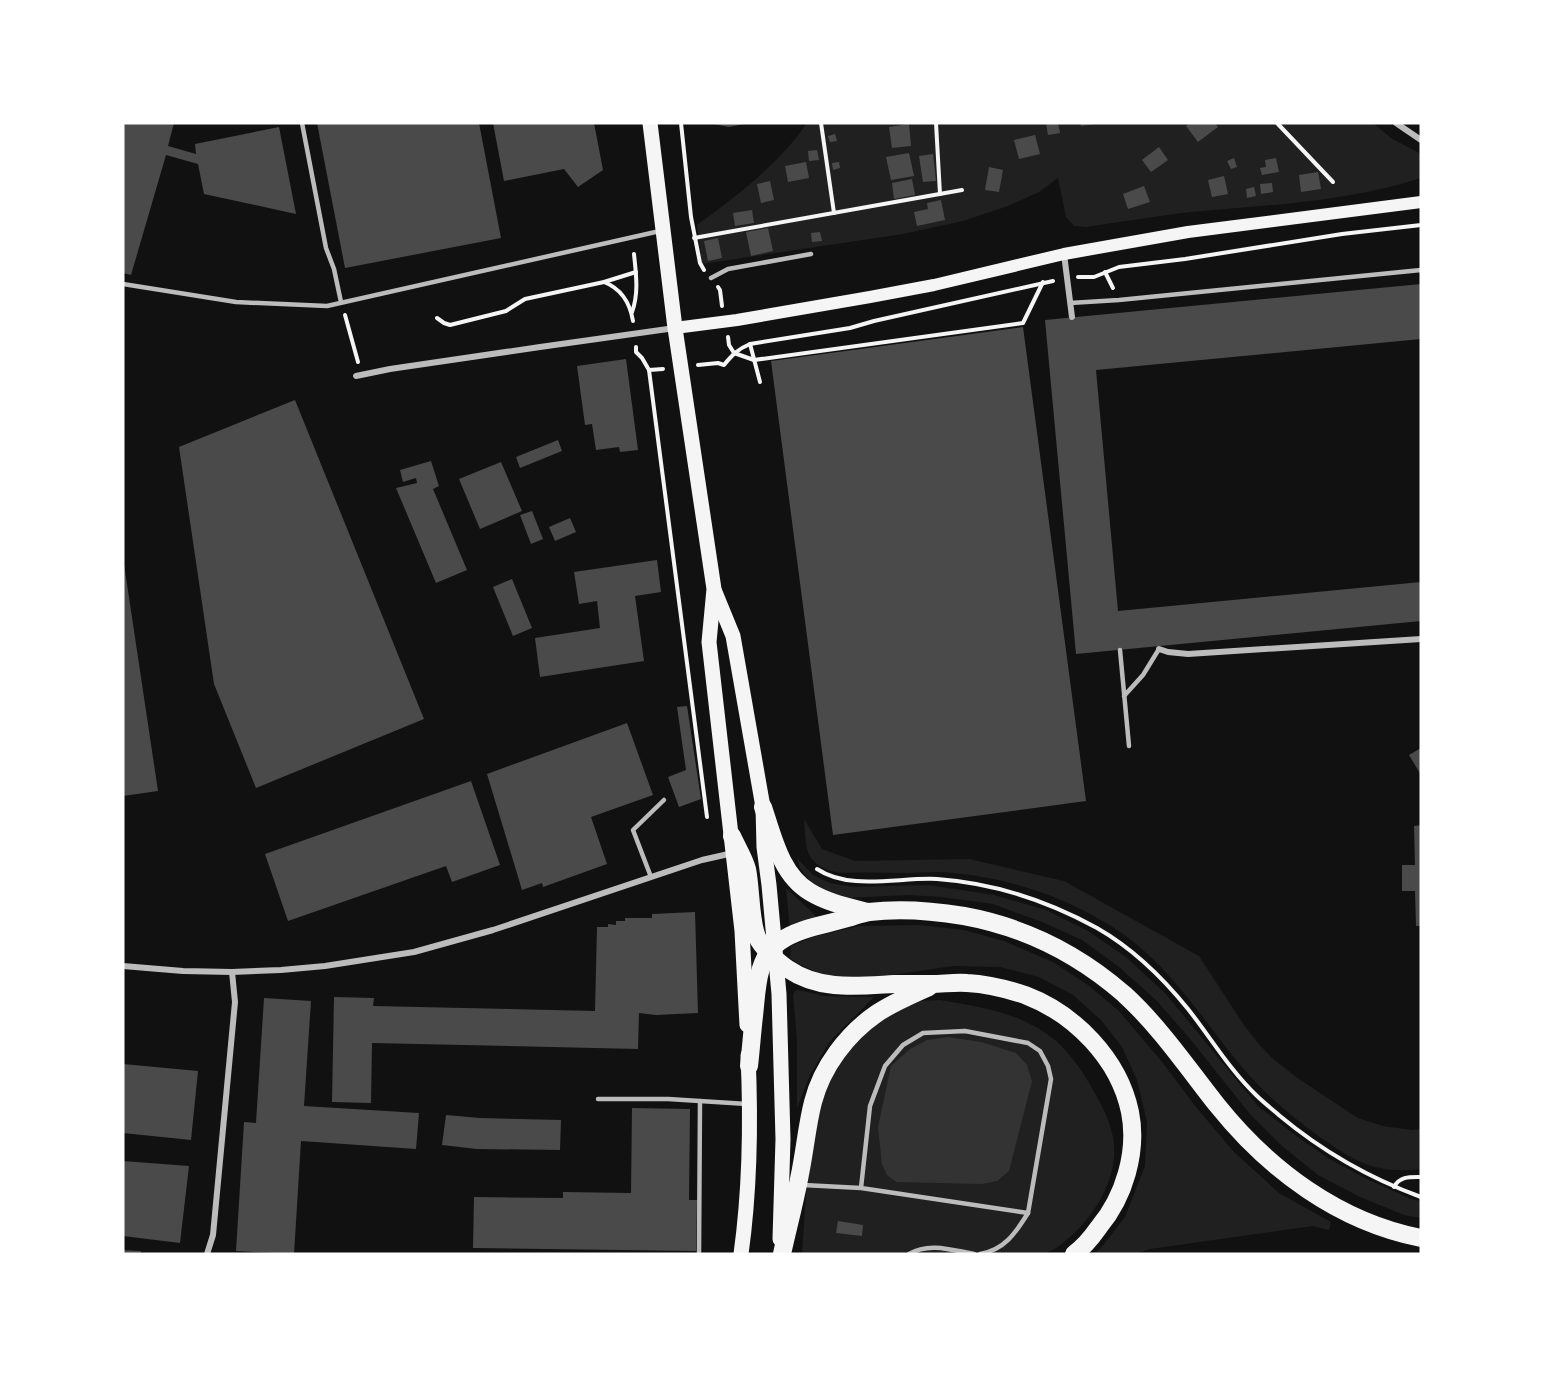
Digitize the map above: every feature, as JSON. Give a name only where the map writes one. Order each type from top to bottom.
[{"type":"highway","points":[[763,807],[782,859],[796,880],[820,897],[868,912]]},
{"type":"highway","points":[[733,845],[747,867],[756,934],[797,974],[810,980],[832,985],[967,983],[1024,994],[1047,1004],[1065,1016],[1080,1028],[1104,1056],[1116,1074],[1125,1095],[1130,1113],[1132,1151],[1122,1188],[1113,1208],[1091,1237],[1074,1254]]},
{"type":"highway","points":[[749,1066],[757,986],[763,963],[791,935],[868,912],[925,911],[976,918],[1033,935],[1100,975],[1125,995],[1145,1016],[1180,1056],[1218,1107],[1268,1160],[1300,1186],[1340,1210],[1417,1240]]},
{"type":"highway","points":[[780,1254],[798,1185],[814,1100],[823,1077],[836,1055],[852,1035],[877,1013],[933,984]]},
{"type":"main road","points":[[650,123],[675,328],[714,590],[709,642],[742,931],[750,1104],[747,1193],[741,1254]]},
{"type":"main road","points":[[675,328],[737,320],[870,297],[934,285],[1064,254],[1188,232],[1421,202]]},
{"type":"main road","points":[[714,590],[733,636],[763,807],[764,847],[779,994],[782,1097],[780,1254]]},
{"type":"street","points":[[1396,123],[1421,140]]},
{"type":"street","points":[[1064,254],[1072,317]]},
{"type":"street","points":[[359,375],[540,346],[675,328]]},
{"type":"street","points":[[1159,649],[1188,654],[1421,639]]},
{"type":"street","points":[[123,966],[183,971],[281,970],[325,966],[414,952],[493,930],[702,860],[733,845]]},
{"type":"street","points":[[207,1254],[213,1235],[234,1002],[232,972]]},
{"type":"lane","points":[[302,123],[326,248],[334,269],[341,302]]},
{"type":"lane","points":[[123,284],[236,302],[327,306],[663,230]]},
{"type":"lane","points":[[711,278],[728,269],[811,254]]},
{"type":"lane","points":[[1070,303],[1421,270]]},
{"type":"lane","points":[[1124,696],[1143,675],[1159,649]]},
{"type":"lane","points":[[1120,650],[1129,746]]},
{"type":"lane","points":[[651,877],[633,830],[664,800]]},
{"type":"lane","points":[[861,1188],[870,1106],[885,1066],[903,1045],[923,1033],[965,1031],[1028,1043],[1040,1051],[1048,1066],[1051,1079],[1028,1214],[1016,1233],[993,1252],[980,1254]]},
{"type":"lane","points":[[597,1099],[668,1099],[750,1104]]},
{"type":"lane","points":[[699,1254],[700,1101]]},
{"type":"lane","points":[[798,1185],[861,1188],[1028,1214]]},
{"type":"lane","points":[[909,1254],[917,1249],[932,1247],[974,1254]]},
{"type":"path","points":[[681,123],[694,238],[700,263],[720,290]]},
{"type":"path","points":[[821,123],[834,213]]},
{"type":"path","points":[[936,123],[940,194]]},
{"type":"path","points":[[1277,123],[1334,182]]},
{"type":"path","points":[[694,238],[962,190]]},
{"type":"path","points":[[1094,277],[1119,267],[1342,234],[1421,225]]},
{"type":"path","points":[[604,282],[620,291],[632,313],[637,287],[634,254]]},
{"type":"path","points":[[437,318],[450,325],[506,311],[525,299],[604,282],[636,272]]},
{"type":"path","points":[[724,365],[734,353],[750,344],[850,328],[1067,278]]},
{"type":"path","points":[[734,353],[754,360],[1023,323],[1044,283]]},
{"type":"path","points":[[341,302],[359,375]]},
{"type":"path","points":[[750,344],[760,382]]},
{"type":"path","points":[[636,352],[649,370],[707,817]]},
{"type":"path","points":[[1421,1177],[1398,1180],[1394,1187],[1421,1197]]},
{"type":"shaded area","points":[[807,123],[1373,123],[1391,138],[1421,154],[1421,178],[1336,197],[1191,212],[1087,227],[1074,226],[1066,217],[1058,178],[1039,192],[1008,206],[963,221],[903,234],[702,264],[697,225],[742,191],[770,166]]},
{"type":"shaded area","points":[[804,819],[822,849],[855,861],[969,859],[1064,881],[1199,956],[1244,1025],[1273,1059],[1358,1118],[1383,1126],[1421,1129],[1421,1169],[1391,1170],[1368,1165],[1345,1154],[1298,1120],[1266,1093],[1246,1072],[1180,988],[1149,955],[1093,915],[1035,890],[974,875],[942,872],[844,873],[828,870],[818,865],[808,852]]},
{"type":"shaded area","points":[[797,858],[813,875],[830,883],[854,887],[928,885],[994,895],[1046,910],[1088,931],[1126,957],[1165,993],[1258,1106],[1329,1159],[1369,1180],[1411,1199],[1421,1201],[1421,1218],[1404,1215],[1360,1197],[1318,1175],[1282,1146],[1249,1113],[1157,1001],[1119,967],[1082,940],[993,904],[909,895],[847,898],[824,891],[808,879],[800,868]]},
{"type":"shaded area","points":[[786,888],[816,916],[813,920],[790,928]]},
{"type":"shaded area","points":[[920,925],[964,930],[1004,941],[1053,962],[1088,985],[1119,1011],[1234,1152],[1279,1193],[1331,1222],[1329,1230],[1313,1226],[1150,1249],[1135,1254],[1093,1254],[1101,1248],[1125,1217],[1145,1166],[1147,1122],[1137,1080],[1122,1047],[1101,1020],[1073,995],[1039,977],[1000,967],[953,966],[872,977],[837,977],[818,973],[790,958],[791,946],[813,937],[859,926]]},
{"type":"shaded area","points":[[799,990],[824,996],[874,997],[830,1041],[810,1075],[797,1108],[797,1040],[793,995]]},
{"type":"shaded area","points":[[940,1000],[985,1008],[1018,1018],[1049,1035],[1069,1054],[1100,1102],[1113,1137],[1112,1168],[1101,1198],[1082,1225],[1071,1236],[1043,1254],[802,1254],[807,1178],[814,1128],[828,1084],[850,1048],[880,1019],[916,1001]]},
{"type":"shaded area","points":[[948,1037],[981,1042],[1016,1053],[1027,1065],[1032,1081],[1009,1171],[997,1181],[982,1184],[896,1182],[887,1175],[882,1164],[878,1127],[891,1066],[910,1049],[927,1040]]},
{"type":"building","points":[[123,123],[174,123],[168,146],[196,154],[195,144],[279,127],[296,214],[204,194],[198,164],[166,155],[131,275],[123,273]]},
{"type":"building","points":[[317,123],[479,123],[501,238],[345,268]]},
{"type":"building","points":[[493,123],[594,123],[603,170],[578,187],[564,169],[504,181]]},
{"type":"building","points":[[714,123],[744,123],[744,124],[729,127]]},
{"type":"building","points":[[1046,123],[1058,123],[1060,133],[1048,135]]},
{"type":"building","points":[[1080,123],[1095,123],[1095,124],[1081,126]]},
{"type":"building","points":[[1190,123],[1215,123],[1218,127],[1198,142],[1186,126]]},
{"type":"building","points":[[909,124],[911,146],[892,148],[889,127]]},
{"type":"building","points":[[835,134],[837,141],[830,142],[828,136]]},
{"type":"building","points":[[1035,135],[1040,154],[1019,159],[1014,140]]},
{"type":"building","points":[[1159,147],[1168,160],[1151,172],[1142,160]]},
{"type":"building","points":[[817,150],[819,160],[809,161],[808,151]]},
{"type":"building","points":[[909,153],[914,176],[891,180],[886,157]]},
{"type":"building","points":[[933,154],[936,181],[923,182],[919,156]]},
{"type":"building","points":[[1234,158],[1237,167],[1231,169],[1227,161]]},
{"type":"building","points":[[1276,158],[1279,172],[1262,175],[1260,168],[1266,167],[1265,160]]},
{"type":"building","points":[[806,162],[809,178],[788,182],[785,166]]},
{"type":"building","points":[[839,162],[840,168],[833,170],[832,163]]},
{"type":"building","points":[[989,167],[1003,170],[999,192],[985,190]]},
{"type":"building","points":[[1318,172],[1321,189],[1301,192],[1299,175]]},
{"type":"building","points":[[1224,176],[1228,194],[1212,197],[1208,180]]},
{"type":"building","points":[[912,179],[915,195],[894,199],[892,183]]},
{"type":"building","points":[[770,181],[774,200],[761,203],[757,184]]},
{"type":"building","points":[[1272,183],[1273,192],[1261,194],[1260,184]]},
{"type":"building","points":[[1144,186],[1150,202],[1128,209],[1123,194]]},
{"type":"building","points":[[1254,187],[1256,196],[1247,198],[1246,189]]},
{"type":"building","points":[[941,200],[945,220],[917,226],[914,212],[928,209],[927,203]]},
{"type":"building","points":[[752,210],[754,223],[735,226],[733,213]]},
{"type":"building","points":[[768,228],[773,251],[751,256],[746,232]]},
{"type":"building","points":[[820,232],[822,241],[812,242],[811,233]]},
{"type":"building","points":[[718,238],[722,258],[708,261],[704,241]]},
{"type":"building","points":[[1421,284],[1421,339],[1096,370],[1118,611],[1421,582],[1421,621],[1076,654],[1045,320]]},
{"type":"building","points":[[1023,327],[1086,801],[833,835],[771,361]]},
{"type":"building","points":[[626,359],[638,450],[620,452],[619,447],[596,450],[592,424],[585,425],[577,366]]},
{"type":"building","points":[[295,400],[424,719],[256,788],[214,684],[179,447]]},
{"type":"building","points":[[558,440],[562,451],[520,468],[516,457]]},
{"type":"building","points":[[431,461],[439,486],[433,489],[467,570],[436,583],[396,488],[417,483],[416,478],[403,482],[400,470]]},
{"type":"building","points":[[501,462],[522,511],[480,529],[459,479]]},
{"type":"building","points":[[532,511],[543,539],[531,544],[520,515]]},
{"type":"building","points":[[570,518],[576,532],[555,541],[549,527]]},
{"type":"building","points":[[657,560],[661,592],[635,596],[644,661],[540,677],[535,638],[600,628],[597,601],[579,604],[574,572]]},
{"type":"building","points":[[123,564],[158,791],[123,796]]},
{"type":"building","points":[[512,579],[532,628],[513,636],[493,587]]},
{"type":"building","points":[[687,706],[701,799],[679,807],[668,777],[686,770],[677,707]]},
{"type":"building","points":[[627,723],[653,795],[591,817],[607,864],[543,887],[542,883],[522,890],[487,774]]},
{"type":"building","points":[[1421,748],[1421,775],[1409,755]]},
{"type":"building","points":[[471,781],[500,865],[452,882],[446,866],[288,921],[265,854]]},
{"type":"building","points":[[1421,825],[1421,926],[1416,926],[1415,891],[1402,891],[1402,865],[1415,865],[1414,826]]},
{"type":"building","points":[[695,912],[698,1013],[656,1015],[639,1013],[638,1049],[372,1043],[371,1103],[332,1102],[334,997],[374,998],[373,1006],[595,1011],[597,927],[608,927],[608,924],[616,925],[616,921],[625,921],[625,918],[652,918],[652,914]]},
{"type":"building","points":[[264,998],[311,1001],[304,1106],[419,1113],[416,1149],[301,1141],[294,1254],[236,1251],[244,1122],[256,1123]]},
{"type":"building","points":[[123,1064],[198,1071],[191,1140],[123,1133]]},
{"type":"building","points":[[632,1108],[690,1109],[689,1200],[697,1200],[696,1251],[473,1248],[474,1197],[563,1198],[563,1192],[631,1193]]},
{"type":"building","points":[[446,1115],[561,1120],[560,1150],[477,1149],[442,1145]]},
{"type":"building","points":[[123,1161],[189,1166],[180,1243],[123,1236]]},
{"type":"building","points":[[838,1221],[863,1225],[862,1236],[836,1233]]},
{"type":"building","points":[[123,1250],[141,1251],[140,1254],[123,1254]]}]
